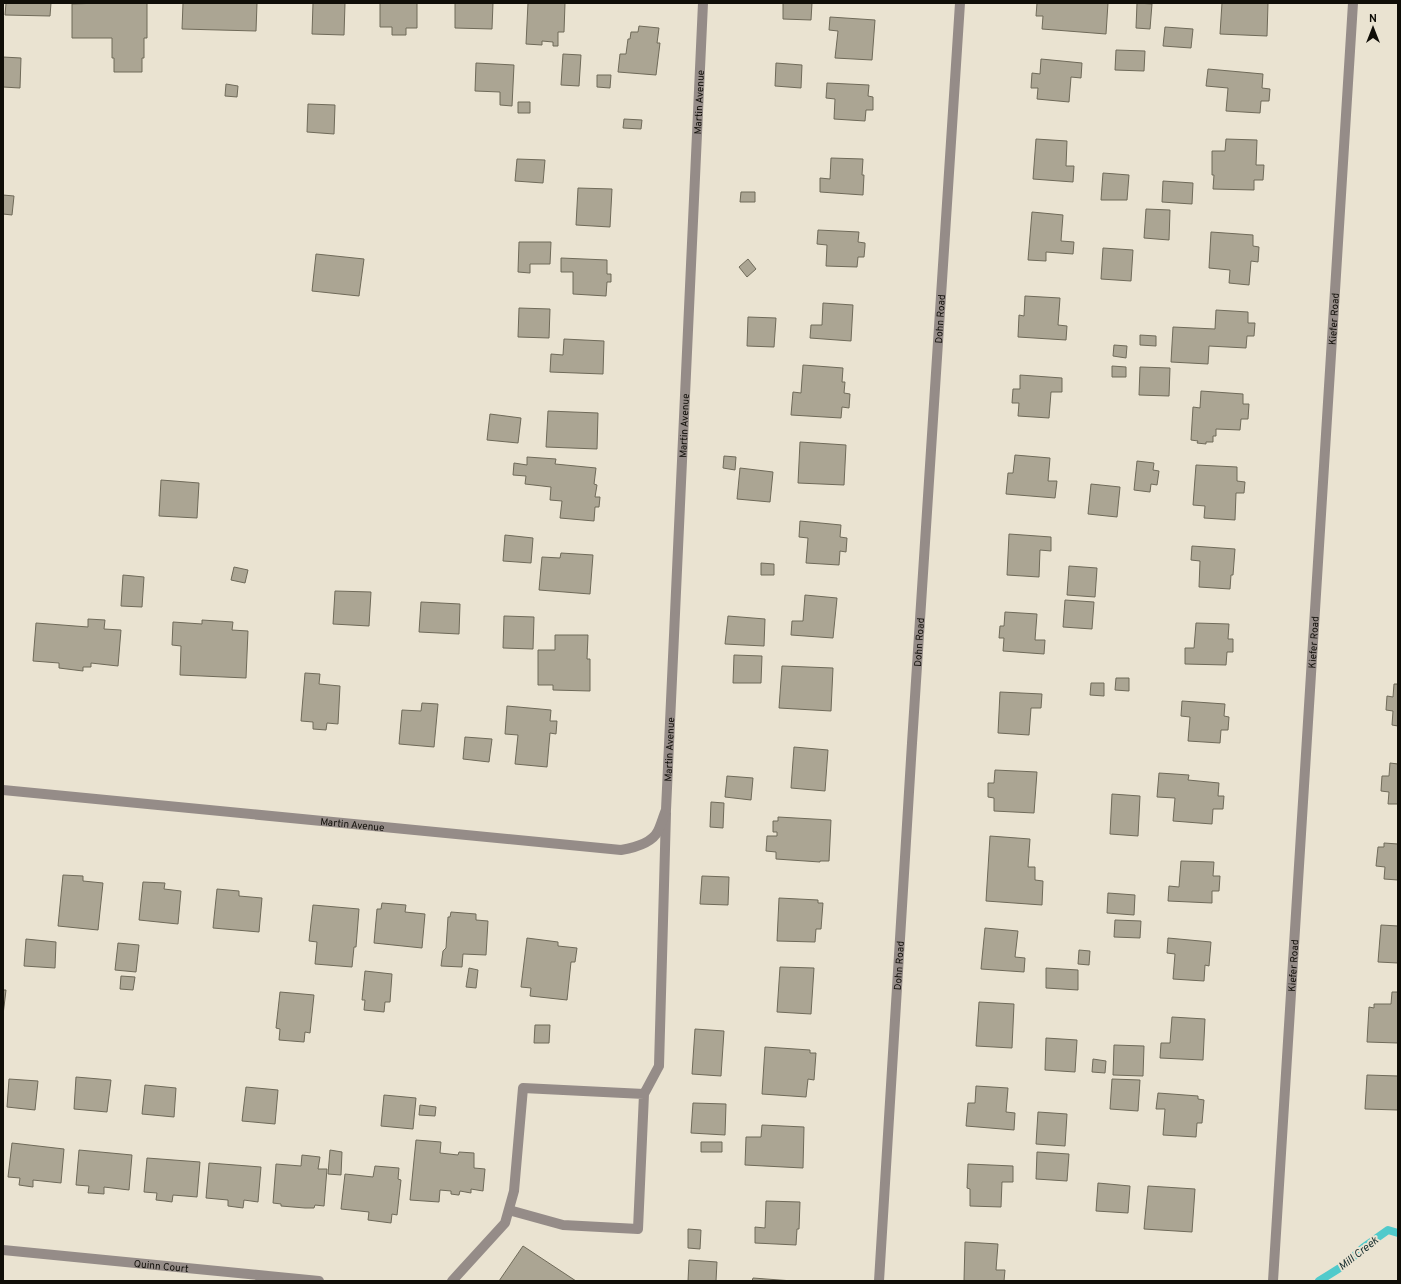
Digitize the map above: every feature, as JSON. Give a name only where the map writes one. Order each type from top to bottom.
[{"type":"street","name":"Martin Avenue","points":[[3,790],[621,850],[633,848],[648,841],[657,833],[666,810],[703,3]]},
{"type":"street","name":"Dohn Road","points":[[879,1281],[960,3]]},
{"type":"street","name":"Kiefer Road","points":[[1273,1281],[1353,3]]},
{"type":"street","points":[[509,1210],[563,1224],[638,1229],[644,1094],[659,1066],[666,810]]},
{"type":"street","points":[[452,1281],[505,1223],[514,1192],[522,1088],[644,1094]]},
{"type":"street","name":"Quinn Court","points":[[3,1250],[319,1281]]},
{"type":"building","points":[[6,3],[51,3],[50,16],[5,15]]},
{"type":"building","points":[[147,3],[147,38],[144,38],[142,72],[114,72],[112,38],[72,38],[72,4]]},
{"type":"building","points":[[183,3],[257,3],[256,31],[182,29]]},
{"type":"building","points":[[313,3],[345,3],[344,35],[312,34]]},
{"type":"building","points":[[380,3],[417,3],[417,28],[406,28],[406,35],[392,35],[392,27],[380,27]]},
{"type":"building","points":[[455,3],[493,3],[492,29],[455,28]]},
{"type":"building","points":[[528,3],[565,3],[564,32],[558,32],[558,46],[553,46],[553,42],[542,41],[542,45],[526,44]]},
{"type":"building","points":[[783,3],[812,3],[811,20],[783,19]]},
{"type":"building","points":[[1037,3],[1108,3],[1106,34],[1042,29],[1043,16],[1036,16]]},
{"type":"building","points":[[1137,3],[1152,4],[1150,29],[1136,28]]},
{"type":"building","points":[[1222,3],[1268,3],[1267,36],[1220,34]]},
{"type":"building","points":[[830,17],[875,20],[872,60],[835,58],[838,31],[829,30]]},
{"type":"building","points":[[639,26],[659,28],[657,43],[660,43],[656,75],[618,72],[620,54],[626,54],[628,39],[630,39],[631,32],[638,32]]},
{"type":"building","points":[[1165,27],[1193,29],[1191,48],[1163,46]]},
{"type":"building","points":[[1116,50],[1145,51],[1144,71],[1115,70]]},
{"type":"building","points":[[563,54],[581,55],[579,86],[561,85]]},
{"type":"building","points":[[3,57],[21,58],[20,88],[3,87]]},
{"type":"building","points":[[1041,59],[1082,63],[1081,78],[1071,77],[1069,102],[1037,99],[1038,88],[1031,88],[1032,73],[1040,74]]},
{"type":"building","points":[[476,63],[514,65],[512,106],[500,105],[500,92],[475,91]]},
{"type":"building","points":[[776,63],[802,65],[801,88],[775,86]]},
{"type":"building","points":[[1208,69],[1263,74],[1262,88],[1270,89],[1269,101],[1261,101],[1260,113],[1226,111],[1228,88],[1206,86]]},
{"type":"building","points":[[597,75],[611,75],[610,88],[597,87]]},
{"type":"building","points":[[827,83],[869,85],[868,96],[873,97],[873,110],[866,110],[865,121],[834,119],[835,99],[826,98]]},
{"type":"building","points":[[226,84],[238,86],[237,97],[225,96]]},
{"type":"building","points":[[518,102],[530,102],[530,113],[518,113]]},
{"type":"building","points":[[308,104],[335,105],[334,134],[307,132]]},
{"type":"building","points":[[624,119],[642,120],[641,129],[623,128]]},
{"type":"building","points":[[1036,139],[1067,141],[1066,166],[1074,166],[1073,182],[1033,179]]},
{"type":"building","points":[[1226,139],[1257,140],[1256,165],[1264,165],[1263,180],[1254,180],[1254,190],[1213,189],[1214,175],[1212,175],[1212,151],[1225,151]]},
{"type":"building","points":[[831,158],[863,159],[863,195],[820,192],[820,178],[830,179]]},
{"type":"building","points":[[517,159],[545,160],[543,183],[515,181]]},
{"type":"building","points":[[1103,173],[1129,175],[1127,200],[1101,200]]},
{"type":"building","points":[[1163,181],[1193,183],[1192,204],[1162,202]]},
{"type":"building","points":[[578,188],[612,189],[610,227],[576,225]]},
{"type":"building","points":[[741,192],[755,192],[755,202],[740,202]]},
{"type":"building","points":[[3,195],[14,196],[12,215],[3,214]]},
{"type":"building","points":[[1146,209],[1170,210],[1169,240],[1144,238]]},
{"type":"building","points":[[1032,212],[1063,215],[1061,241],[1074,242],[1073,254],[1046,252],[1046,261],[1028,260]]},
{"type":"building","points":[[818,230],[859,232],[858,242],[865,243],[865,246],[864,257],[858,257],[857,267],[826,266],[827,245],[817,244]]},
{"type":"building","points":[[1211,232],[1253,235],[1253,246],[1259,247],[1258,262],[1251,261],[1249,285],[1229,283],[1230,270],[1209,268]]},
{"type":"building","points":[[519,242],[551,242],[550,264],[530,264],[530,273],[518,272]]},
{"type":"building","points":[[1103,248],[1133,250],[1131,281],[1101,279]]},
{"type":"building","points":[[316,254],[364,259],[359,296],[312,291]]},
{"type":"building","points":[[561,258],[607,260],[607,274],[611,274],[611,282],[607,282],[606,296],[573,294],[573,272],[561,272]]},
{"type":"building","points":[[748,259],[756,269],[747,277],[739,267]]},
{"type":"building","points":[[1025,296],[1060,298],[1058,325],[1067,326],[1066,340],[1018,337],[1019,315],[1024,316]]},
{"type":"building","points":[[823,303],[853,305],[851,341],[810,338],[811,325],[822,325]]},
{"type":"building","points":[[519,308],[550,309],[549,338],[518,337]]},
{"type":"building","points":[[1216,310],[1248,312],[1248,323],[1255,323],[1254,336],[1247,336],[1246,348],[1209,346],[1208,364],[1171,362],[1173,327],[1215,329]]},
{"type":"building","points":[[748,317],[776,318],[774,347],[747,346]]},
{"type":"building","points":[[1140,335],[1156,336],[1156,346],[1140,345]]},
{"type":"building","points":[[564,339],[604,341],[603,374],[550,372],[551,354],[563,355]]},
{"type":"building","points":[[1114,345],[1127,346],[1126,358],[1113,356]]},
{"type":"building","points":[[803,365],[843,368],[842,382],[845,382],[844,393],[850,394],[849,408],[842,407],[841,418],[791,415],[793,392],[801,393]]},
{"type":"building","points":[[1112,366],[1126,367],[1126,377],[1112,377]]},
{"type":"building","points":[[1140,367],[1170,368],[1169,396],[1139,395]]},
{"type":"building","points":[[1020,375],[1062,378],[1062,392],[1051,392],[1049,418],[1018,416],[1019,403],[1012,403],[1013,389],[1020,389]]},
{"type":"building","points":[[1201,391],[1243,394],[1243,404],[1249,404],[1248,419],[1241,419],[1240,430],[1216,429],[1216,436],[1213,436],[1213,442],[1206,442],[1206,444],[1197,443],[1198,441],[1191,440],[1193,407],[1200,408]]},
{"type":"building","points":[[548,411],[598,413],[597,449],[546,447]]},
{"type":"building","points":[[490,414],[521,418],[518,443],[487,440]]},
{"type":"building","points":[[800,442],[846,445],[844,485],[798,483]]},
{"type":"building","points":[[1015,455],[1050,458],[1048,481],[1057,481],[1055,498],[1006,494],[1008,473],[1013,473]]},
{"type":"building","points":[[724,456],[736,457],[735,470],[723,468]]},
{"type":"building","points":[[527,457],[556,459],[555,464],[596,468],[594,484],[597,485],[595,497],[600,497],[599,507],[595,507],[594,521],[560,518],[562,501],[550,500],[551,487],[525,484],[526,476],[513,475],[514,463],[527,465]]},
{"type":"building","points":[[1137,461],[1154,463],[1153,470],[1159,471],[1157,485],[1151,484],[1150,492],[1134,490]]},
{"type":"building","points":[[1196,465],[1237,467],[1237,481],[1245,482],[1244,493],[1236,493],[1235,520],[1204,518],[1205,506],[1193,505]]},
{"type":"building","points":[[740,468],[773,472],[770,502],[737,499]]},
{"type":"building","points":[[161,480],[199,483],[197,518],[159,516]]},
{"type":"building","points":[[1091,484],[1120,487],[1117,517],[1088,514]]},
{"type":"building","points":[[800,521],[841,525],[840,537],[847,538],[846,552],[840,551],[839,565],[806,563],[808,538],[799,537]]},
{"type":"building","points":[[1009,534],[1051,537],[1051,551],[1040,550],[1039,577],[1007,575]]},
{"type":"building","points":[[505,535],[533,538],[531,563],[503,561]]},
{"type":"building","points":[[1192,546],[1235,549],[1233,575],[1231,575],[1230,589],[1199,587],[1200,561],[1191,560]]},
{"type":"building","points":[[561,553],[593,555],[590,594],[539,590],[542,557],[560,558]]},
{"type":"building","points":[[761,563],[774,564],[774,575],[761,575]]},
{"type":"building","points":[[1069,566],[1097,568],[1095,597],[1067,595]]},
{"type":"building","points":[[234,567],[248,570],[245,583],[231,580]]},
{"type":"building","points":[[123,575],[144,577],[142,607],[121,606]]},
{"type":"building","points":[[335,591],[371,592],[369,626],[333,624]]},
{"type":"building","points":[[805,595],[837,598],[833,638],[791,635],[792,621],[803,621]]},
{"type":"building","points":[[1065,600],[1094,602],[1092,629],[1063,627]]},
{"type":"building","points":[[421,602],[460,604],[459,634],[419,632]]},
{"type":"building","points":[[1005,612],[1037,614],[1035,640],[1045,640],[1044,654],[1003,651],[1004,638],[999,638],[1000,626],[1004,626]]},
{"type":"building","points":[[504,616],[534,617],[533,649],[503,648]]},
{"type":"building","points":[[728,616],[765,619],[764,646],[725,644]]},
{"type":"building","points":[[88,619],[105,620],[104,629],[121,630],[118,666],[91,663],[91,667],[83,667],[83,671],[59,668],[59,663],[33,661],[36,623],[88,627]]},
{"type":"building","points":[[202,620],[233,622],[232,630],[248,631],[246,678],[180,675],[181,646],[172,645],[173,622],[202,624]]},
{"type":"building","points":[[1196,623],[1229,624],[1228,639],[1233,639],[1233,652],[1227,652],[1226,665],[1185,664],[1185,648],[1194,648]]},
{"type":"building","points":[[555,635],[588,635],[587,659],[590,659],[590,691],[553,690],[553,685],[538,685],[538,650],[555,650]]},
{"type":"building","points":[[734,655],[762,656],[761,683],[733,683]]},
{"type":"building","points":[[782,666],[833,668],[831,711],[779,708]]},
{"type":"building","points":[[305,673],[320,674],[319,684],[340,686],[338,724],[327,723],[326,730],[313,729],[313,722],[301,721]]},
{"type":"building","points":[[1116,678],[1129,678],[1129,691],[1115,690]]},
{"type":"building","points":[[1091,683],[1104,683],[1104,696],[1090,695]]},
{"type":"building","points":[[1394,684],[1398,684],[1398,726],[1392,725],[1393,711],[1386,710],[1387,696],[1393,697]]},
{"type":"building","points":[[1000,692],[1042,694],[1041,708],[1031,708],[1029,735],[998,733]]},
{"type":"building","points":[[1182,701],[1225,704],[1224,716],[1229,717],[1228,730],[1221,730],[1220,743],[1188,741],[1190,717],[1181,716]]},
{"type":"building","points":[[422,703],[438,704],[434,747],[399,744],[402,710],[421,711]]},
{"type":"building","points":[[507,706],[551,710],[550,721],[557,721],[556,734],[550,733],[547,767],[515,764],[518,735],[505,734]]},
{"type":"building","points":[[465,737],[492,739],[489,762],[463,759]]},
{"type":"building","points":[[794,747],[828,750],[825,791],[791,788]]},
{"type":"building","points":[[1390,763],[1398,764],[1398,804],[1388,804],[1389,792],[1381,791],[1382,776],[1389,776]]},
{"type":"building","points":[[995,770],[1037,772],[1034,813],[994,811],[994,798],[988,797],[988,783],[994,783]]},
{"type":"building","points":[[1159,773],[1189,775],[1188,780],[1219,783],[1218,796],[1224,796],[1223,809],[1213,809],[1212,824],[1173,821],[1175,798],[1157,797]]},
{"type":"building","points":[[727,776],[753,778],[751,800],[725,797]]},
{"type":"building","points":[[1112,794],[1140,796],[1138,836],[1110,834]]},
{"type":"building","points":[[711,802],[724,803],[723,828],[710,827]]},
{"type":"building","points":[[778,817],[831,820],[829,861],[820,862],[776,859],[776,852],[766,851],[767,836],[777,836],[777,832],[773,832],[773,821],[778,821]]},
{"type":"building","points":[[990,836],[1030,839],[1028,867],[1035,867],[1035,880],[1043,881],[1042,905],[986,901]]},
{"type":"building","points":[[1384,843],[1398,844],[1398,880],[1384,879],[1385,867],[1376,866],[1378,847],[1384,847]]},
{"type":"building","points":[[1181,861],[1214,862],[1213,876],[1220,876],[1219,891],[1212,891],[1212,903],[1168,901],[1169,886],[1179,887]]},
{"type":"building","points":[[63,875],[83,876],[83,881],[103,883],[98,930],[58,926]]},
{"type":"building","points":[[702,876],[729,877],[728,905],[700,904]]},
{"type":"building","points":[[143,882],[165,883],[164,889],[181,891],[178,924],[139,920]]},
{"type":"building","points":[[217,889],[239,891],[239,896],[262,898],[259,932],[213,928]]},
{"type":"building","points":[[1108,893],[1135,895],[1134,915],[1107,913]]},
{"type":"building","points":[[779,898],[818,900],[818,903],[823,903],[821,929],[816,929],[815,942],[777,941]]},
{"type":"building","points":[[382,903],[406,905],[405,912],[425,914],[422,948],[374,943],[377,909],[381,909]]},
{"type":"building","points":[[313,905],[359,909],[356,947],[354,947],[352,967],[315,964],[317,942],[309,941]]},
{"type":"building","points":[[451,912],[476,914],[476,920],[488,921],[486,955],[463,954],[462,967],[441,966],[443,951],[446,948],[448,917],[450,917]]},
{"type":"building","points":[[1115,920],[1141,921],[1140,938],[1114,937]]},
{"type":"building","points":[[1381,925],[1398,926],[1398,963],[1378,962]]},
{"type":"building","points":[[985,928],[1018,931],[1015,957],[1025,958],[1024,972],[981,969]]},
{"type":"building","points":[[527,938],[558,942],[558,946],[577,948],[575,962],[571,962],[567,1000],[530,996],[531,988],[521,987]]},
{"type":"building","points":[[1168,938],[1211,942],[1209,966],[1205,965],[1204,981],[1173,979],[1175,954],[1167,953]]},
{"type":"building","points":[[26,939],[56,942],[55,968],[24,966]]},
{"type":"building","points":[[118,943],[139,945],[136,972],[115,970]]},
{"type":"building","points":[[1079,950],[1090,951],[1089,965],[1078,964]]},
{"type":"building","points":[[780,967],[814,968],[811,1014],[777,1012]]},
{"type":"building","points":[[469,968],[478,970],[476,988],[466,987]]},
{"type":"building","points":[[1046,968],[1078,970],[1078,990],[1046,988]]},
{"type":"building","points":[[365,971],[392,974],[390,1002],[385,1002],[384,1012],[364,1010],[365,1000],[362,1000]]},
{"type":"building","points":[[121,976],[135,977],[133,990],[120,989]]},
{"type":"building","points":[[3,990],[6,990],[3,1015]]},
{"type":"building","points":[[280,992],[314,995],[310,1033],[305,1032],[304,1042],[279,1040],[280,1029],[276,1028]]},
{"type":"building","points":[[1392,992],[1398,992],[1398,1043],[1367,1042],[1369,1007],[1374,1008],[1374,1004],[1391,1004]]},
{"type":"building","points":[[979,1002],[1014,1004],[1012,1048],[976,1046]]},
{"type":"building","points":[[1172,1017],[1205,1019],[1203,1060],[1160,1058],[1161,1043],[1170,1043]]},
{"type":"building","points":[[535,1025],[550,1025],[549,1043],[534,1043]]},
{"type":"building","points":[[695,1029],[724,1031],[721,1076],[692,1074]]},
{"type":"building","points":[[1046,1038],[1077,1040],[1075,1072],[1045,1070]]},
{"type":"building","points":[[1114,1045],[1144,1046],[1143,1076],[1113,1075]]},
{"type":"building","points":[[765,1047],[810,1050],[810,1053],[816,1053],[814,1080],[808,1079],[806,1097],[762,1094]]},
{"type":"building","points":[[1093,1059],[1106,1061],[1105,1073],[1092,1072]]},
{"type":"building","points":[[1367,1075],[1398,1076],[1398,1110],[1365,1109]]},
{"type":"building","points":[[76,1077],[111,1080],[107,1112],[74,1109]]},
{"type":"building","points":[[9,1079],[38,1081],[35,1110],[7,1107]]},
{"type":"building","points":[[1112,1079],[1140,1080],[1138,1111],[1110,1109]]},
{"type":"building","points":[[145,1085],[176,1088],[174,1117],[142,1114]]},
{"type":"building","points":[[976,1086],[1008,1088],[1006,1112],[1015,1113],[1014,1130],[966,1126],[968,1103],[975,1103]]},
{"type":"building","points":[[246,1087],[278,1090],[275,1124],[242,1121]]},
{"type":"building","points":[[1158,1093],[1198,1096],[1198,1099],[1204,1100],[1202,1123],[1197,1123],[1196,1137],[1163,1135],[1165,1109],[1156,1109]]},
{"type":"building","points":[[384,1095],[416,1098],[413,1129],[381,1126]]},
{"type":"building","points":[[693,1103],[726,1104],[725,1135],[691,1133]]},
{"type":"building","points":[[420,1105],[436,1107],[435,1116],[419,1115]]},
{"type":"building","points":[[1038,1112],[1067,1114],[1065,1146],[1036,1144]]},
{"type":"building","points":[[762,1125],[804,1127],[803,1168],[745,1165],[746,1137],[761,1137]]},
{"type":"building","points":[[416,1140],[441,1142],[440,1153],[458,1155],[459,1152],[474,1153],[474,1168],[485,1169],[483,1191],[471,1189],[471,1193],[460,1191],[458,1195],[451,1194],[451,1191],[440,1190],[439,1202],[410,1200]]},
{"type":"building","points":[[701,1142],[722,1142],[722,1152],[701,1152]]},
{"type":"building","points":[[12,1143],[64,1149],[61,1183],[33,1180],[33,1187],[19,1185],[20,1178],[8,1177]]},
{"type":"building","points":[[79,1150],[132,1155],[129,1190],[104,1187],[104,1194],[88,1193],[89,1186],[76,1185]]},
{"type":"building","points":[[330,1150],[342,1152],[341,1175],[328,1174]]},
{"type":"building","points":[[1037,1152],[1069,1154],[1067,1181],[1036,1179]]},
{"type":"building","points":[[302,1155],[320,1157],[318,1169],[327,1169],[324,1206],[315,1205],[314,1208],[305,1208],[281,1206],[281,1204],[273,1203],[276,1164],[301,1166]]},
{"type":"building","points":[[147,1158],[200,1162],[197,1197],[173,1195],[172,1202],[156,1200],[157,1193],[144,1192]]},
{"type":"building","points":[[209,1163],[261,1167],[258,1202],[244,1200],[243,1208],[228,1206],[228,1200],[206,1198]]},
{"type":"building","points":[[968,1164],[1013,1166],[1013,1182],[1002,1182],[1001,1207],[970,1206],[970,1189],[967,1188]]},
{"type":"building","points":[[375,1166],[399,1168],[398,1179],[401,1180],[397,1215],[392,1214],[391,1223],[368,1220],[369,1212],[341,1209],[345,1174],[373,1177]]},
{"type":"building","points":[[1098,1183],[1130,1186],[1128,1213],[1096,1211]]},
{"type":"building","points":[[1148,1186],[1195,1189],[1192,1232],[1144,1229]]},
{"type":"building","points":[[766,1201],[800,1202],[799,1229],[797,1229],[796,1245],[755,1243],[755,1227],[765,1228]]},
{"type":"building","points":[[688,1229],[701,1230],[700,1249],[688,1248]]},
{"type":"building","points":[[965,1242],[998,1244],[996,1270],[1005,1270],[1004,1281],[964,1281]]},
{"type":"building","points":[[523,1246],[576,1281],[499,1281]]},
{"type":"building","points":[[689,1260],[717,1262],[716,1281],[688,1281]]},
{"type":"building","points":[[753,1278],[793,1281],[752,1281]]},
{"type":"waterway","name":"Mill Creek","points":[[1319,1281],[1343,1266],[1364,1247],[1388,1230],[1398,1233]]}]
